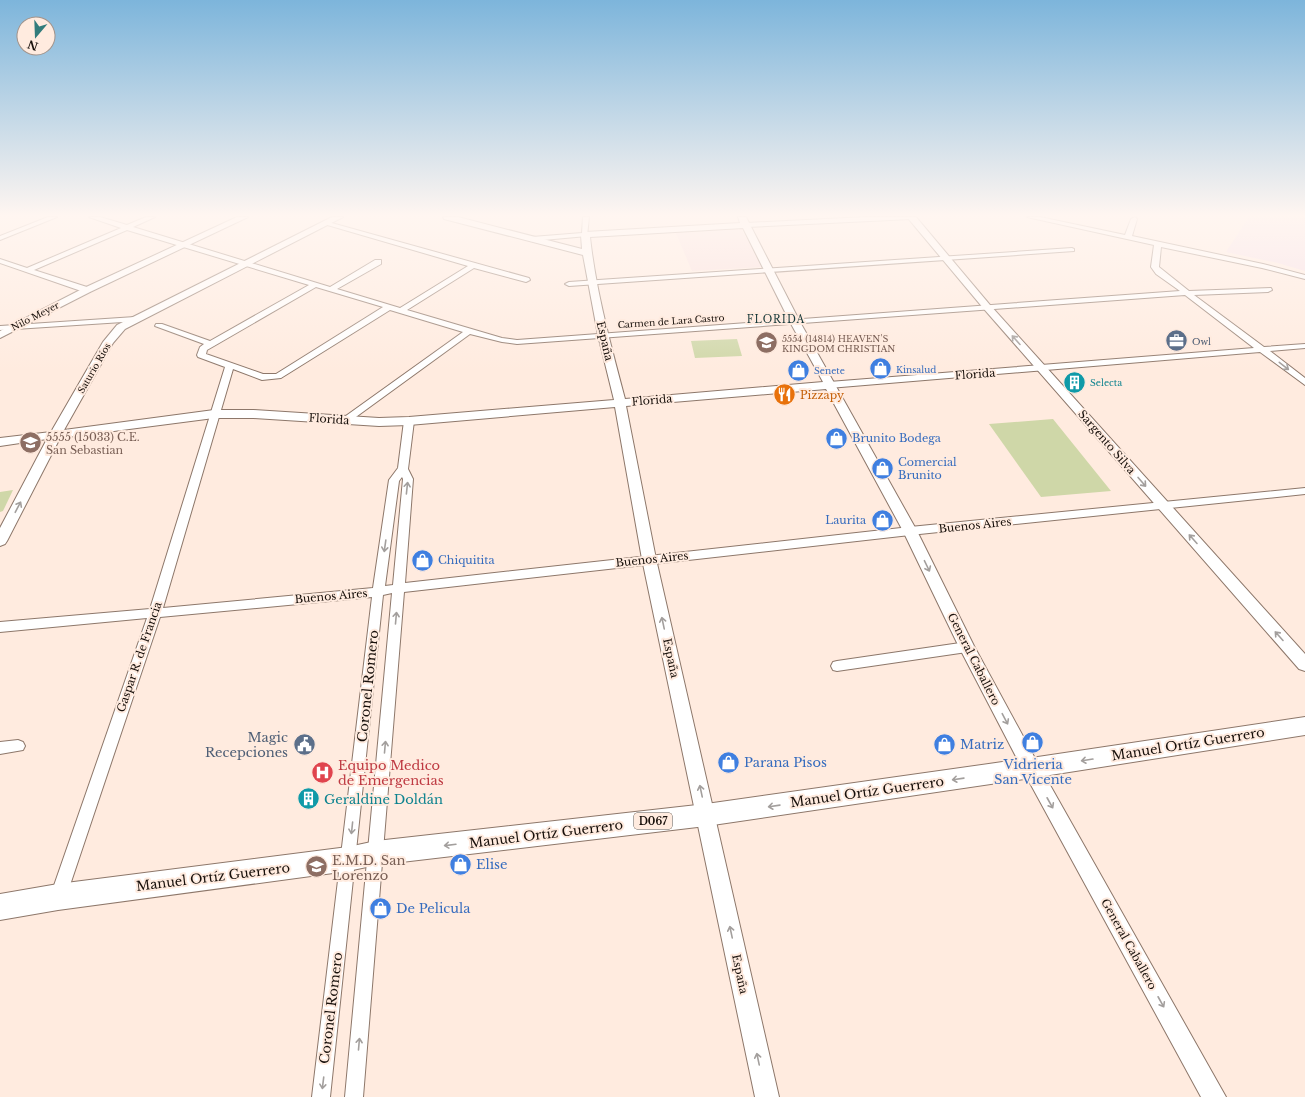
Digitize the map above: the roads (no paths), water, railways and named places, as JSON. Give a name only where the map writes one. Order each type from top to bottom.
[{"type":"main road","name":"Manuel Ortíz Guerrero","points":[[0,907],[58,897],[348,860],[376,853],[706,815],[1031,768],[1305,726]]},
{"type":"street","points":[[22,268],[87,290]]},
{"type":"street","points":[[27,270],[31,268]]},
{"type":"street","name":"Nilo Meyer","points":[[0,335],[87,290],[134,268]]},
{"type":"street","name":"Saturio Ríos","points":[[0,541],[56,434],[108,342],[121,328],[135,319],[237,268]]},
{"type":"street","name":"Carmen de Lara Castro","points":[[259,268],[469,331],[502,340],[517,342],[1188,293],[1268,290]]},
{"type":"street","points":[[332,289],[367,268]]},
{"type":"street","points":[[401,310],[468,268]]},
{"type":"street","points":[[480,268],[526,280]]},
{"type":"street","name":"España","points":[[589,268],[603,335],[620,402],[649,559],[767,1097]]},
{"type":"street","points":[[569,284],[796,268]]},
{"type":"street","name":"Sargento Silva","points":[[955,268],[987,307],[1305,665]]},
{"type":"street","points":[[1156,268],[1159,272],[1305,382]]},
{"type":"street","points":[[1271,268],[1305,277]]},
{"type":"street","name":"General Caballero","points":[[769,270],[829,385],[910,531],[967,647],[1031,768],[1214,1097]]},
{"type":"street","points":[[314,285],[211,344],[203,350],[201,355],[262,377],[278,376],[389,307]]},
{"type":"street","points":[[0,328],[135,319]]},
{"type":"street","points":[[0,322],[13,327]]},
{"type":"street","points":[[159,326],[211,344]]},
{"type":"street","points":[[346,420],[469,331]]},
{"type":"street","name":"Florida","points":[[0,442],[214,414],[254,414],[379,422],[409,421],[620,402],[1042,369],[1305,346]]},
{"type":"street","name":"Gaspar R. de Francia","points":[[58,897],[154,613],[230,365]]},
{"type":"street","name":"Coronel Romero","points":[[321,1097],[378,592],[394,480],[403,469],[409,421]]},
{"type":"street","name":"Coronel Romero","points":[[354,1097],[408,479],[403,469]]},
{"type":"street","name":"Buenos Aires","points":[[0,627],[378,592],[398,588],[649,559],[1305,491]]},
{"type":"street","points":[[389,518],[404,517]]},
{"type":"street","points":[[837,666],[967,647]]},
{"type":"street","points":[[0,748],[18,746]]},
{"type":"place","name":"Owl","points":[[1176,341]]},
{"type":"place","name":"5554 (14814) HEAVEN'S KINGDOM CHRISTIAN","points":[[766,343]]},
{"type":"place","name":"Kinsalud","points":[[880,369]]},
{"type":"place","name":"Senete","points":[[799,370]]},
{"type":"place","name":"Selecta","points":[[1075,382]]},
{"type":"place","name":"Pizzapy","points":[[785,395]]},
{"type":"place","name":"Brunito Bodega","points":[[836,438]]},
{"type":"place","name":"5555 (15033) C.E. San Sebastian","points":[[30,443]]},
{"type":"place","name":"Comercial Brunito","points":[[883,468]]},
{"type":"place","name":"Laurita","points":[[882,520]]},
{"type":"place","name":"Chiquitita","points":[[422,560]]},
{"type":"place","name":"Vidrieria San Vicente","points":[[1033,742]]},
{"type":"place","name":"Magic Recepciones","points":[[304,744]]},
{"type":"place","name":"Matriz","points":[[944,744]]},
{"type":"place","name":"Parana Pisos","points":[[729,762]]},
{"type":"place","name":"Equipo Medico de Emergencias","points":[[322,772]]},
{"type":"place","name":"Geraldine Doldán","points":[[308,799]]},
{"type":"place","name":"Elise","points":[[460,864]]},
{"type":"place","name":"E.M.D. San Lorenzo","points":[[316,867]]},
{"type":"place","name":"De Pelicula","points":[[381,908]]},
{"type":"district","name":"FLORIDA","points":[[776,319]]}]
